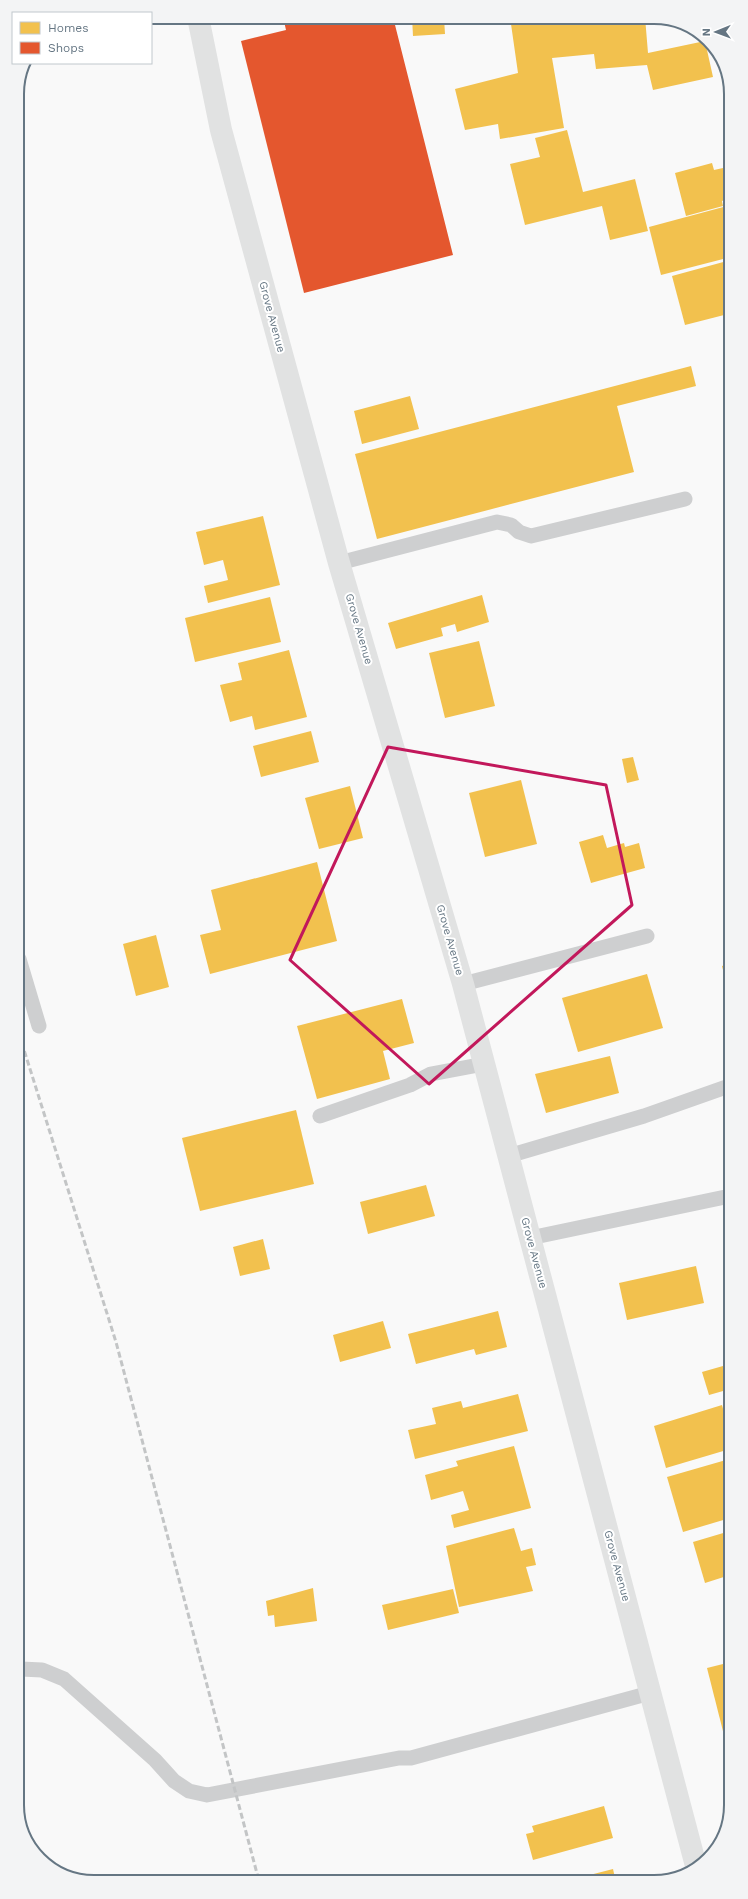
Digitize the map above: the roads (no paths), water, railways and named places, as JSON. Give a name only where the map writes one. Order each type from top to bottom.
[{"type":"main road","name":"Grove Avenue","points":[[199,24],[222,130],[339,563],[463,984],[695,1862]]},
{"type":"lane","points":[[339,563],[497,522],[511,525],[519,532],[531,536],[685,499]]},
{"type":"lane","points":[[463,984],[647,936]]},
{"type":"lane","points":[[24,976],[39,1026]]},
{"type":"lane","points":[[320,1116],[410,1085],[431,1074],[484,1064]]},
{"type":"lane","points":[[508,1156],[644,1116],[724,1088]]},
{"type":"lane","points":[[530,1238],[724,1197]]},
{"type":"lane","points":[[24,1669],[42,1670],[64,1679],[155,1760],[174,1781],[189,1791],[207,1795],[399,1758],[411,1758],[650,1693]]},
{"type":"railway","points":[[24,1050],[116,1342],[257,1875]]}]
